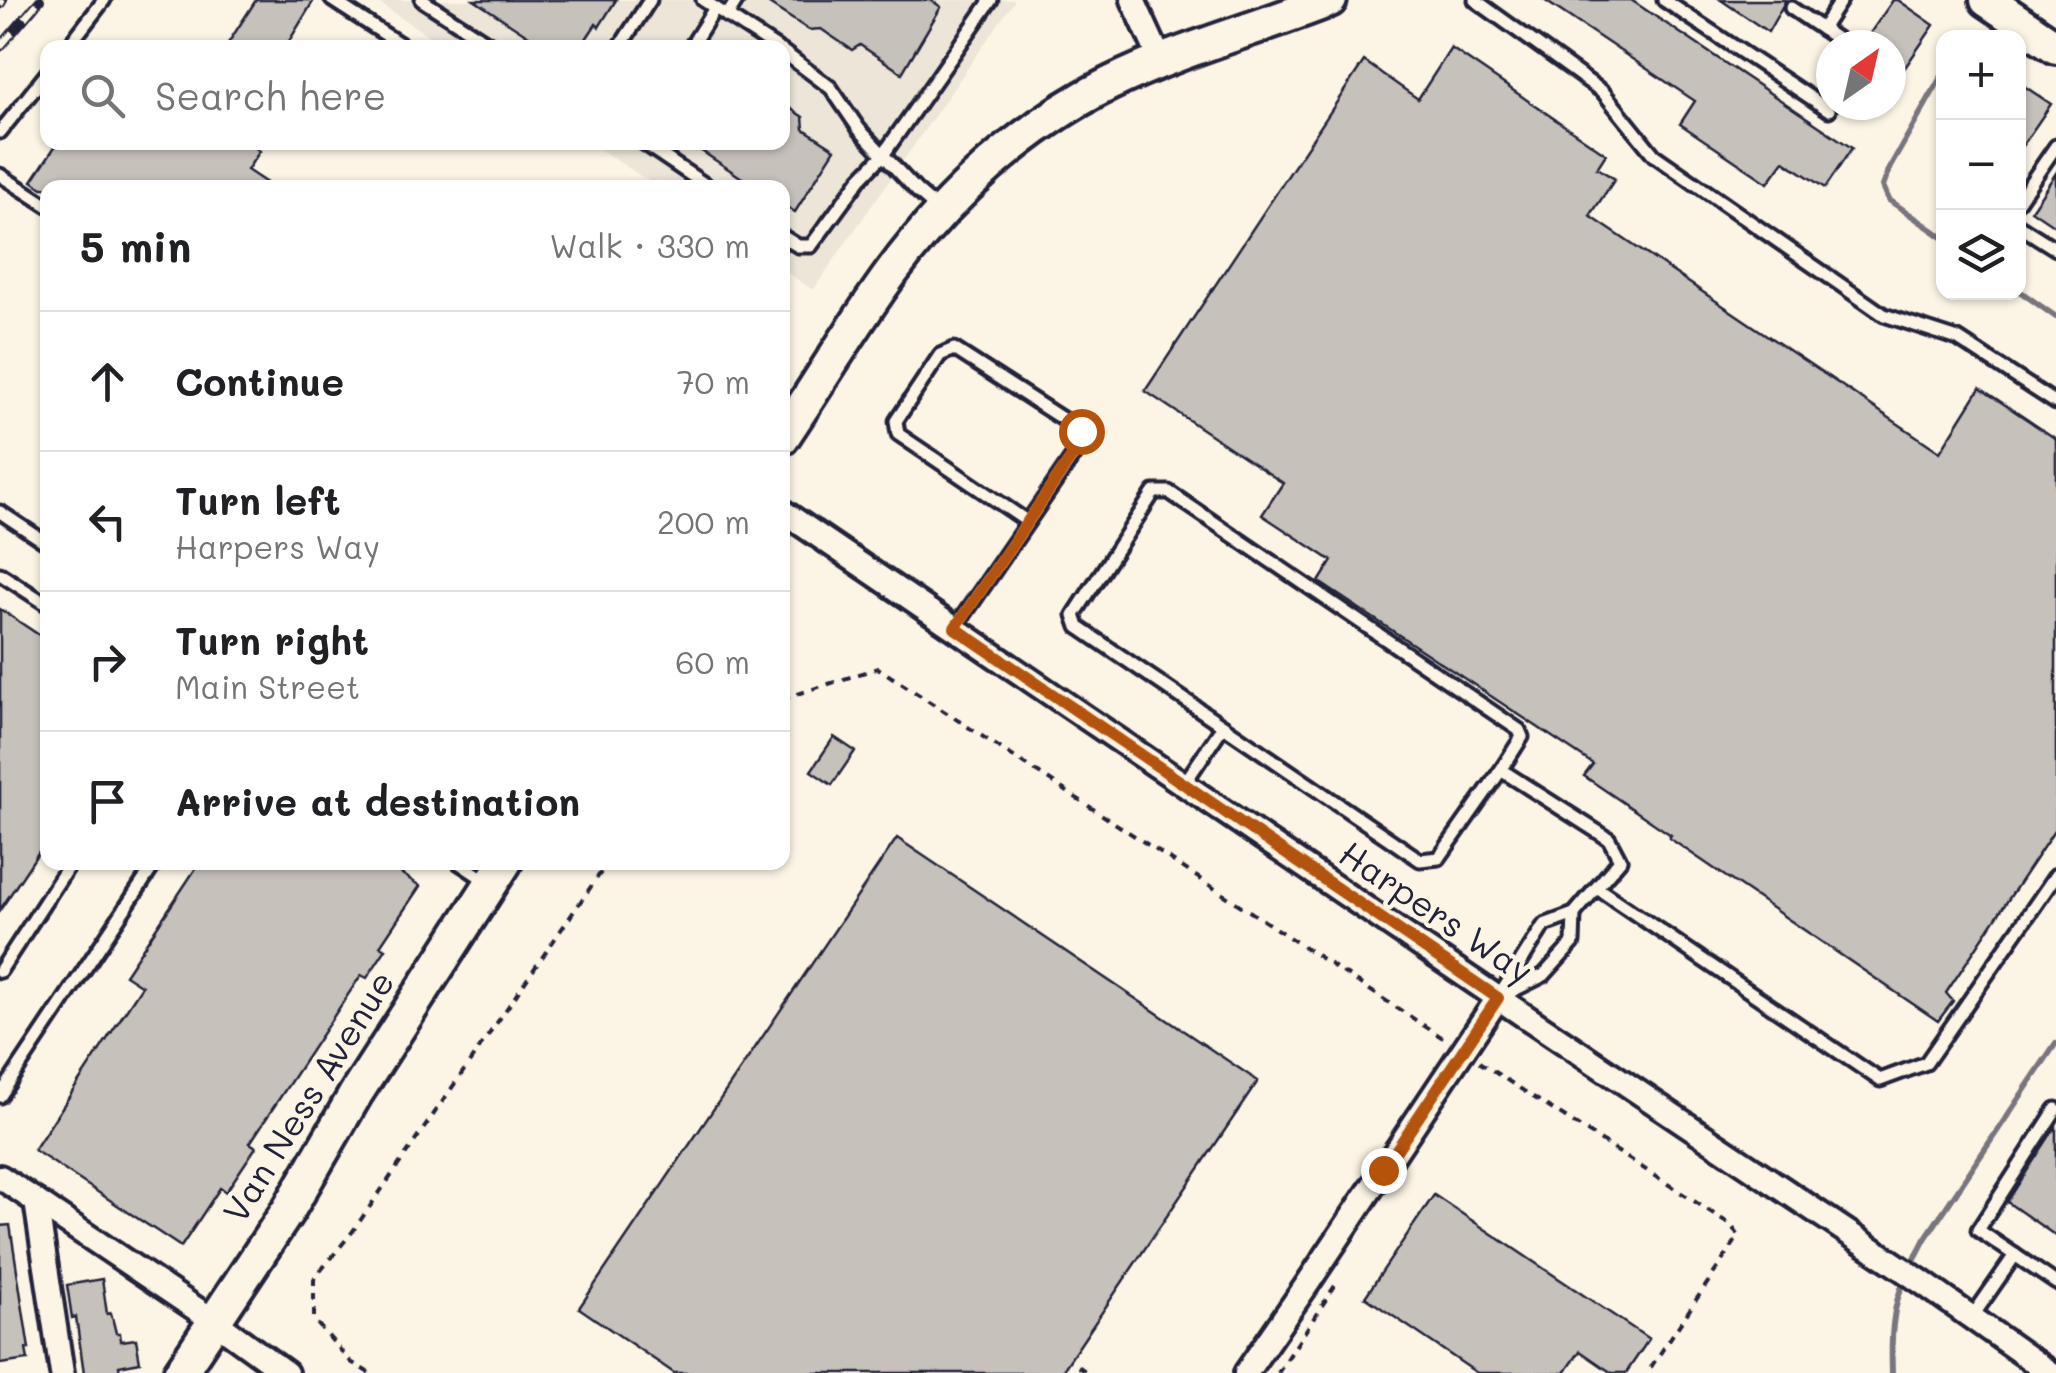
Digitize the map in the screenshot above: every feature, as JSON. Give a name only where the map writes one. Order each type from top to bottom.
[{"type":"main road","points":[[790,426],[892,271],[942,213],[990,166],[1047,120],[1108,84],[1161,61],[1330,0]]},
{"type":"main road","points":[[1998,7],[2056,47]]},
{"type":"main road","name":"Van Ness Avenue","points":[[180,1373],[290,1208],[355,1094],[498,873]]},
{"type":"street","points":[[1133,0],[1161,61]]},
{"type":"street","name":"Harpers Way","points":[[790,516],[1923,1283],[2050,1373]]},
{"type":"street","points":[[1246,1373],[1498,998]]},
{"type":"street","points":[[0,1177],[286,1373]]},
{"type":"street","points":[[36,1201],[62,1373]]},
{"type":"lane","points":[[72,40],[104,0]]},
{"type":"lane","points":[[332,0],[394,40]]},
{"type":"lane","points":[[422,0],[484,40]]},
{"type":"lane","points":[[624,40],[650,0]]},
{"type":"lane","points":[[703,0],[766,40]]},
{"type":"lane","points":[[727,16],[737,0]]},
{"type":"lane","points":[[790,241],[798,246],[811,246],[860,179],[883,155],[991,0]]},
{"type":"lane","points":[[1475,0],[1603,92],[1654,155],[1853,294],[1884,315],[1958,339],[2056,404]]},
{"type":"lane","points":[[1664,0],[1816,102]]},
{"type":"lane","points":[[1791,8],[1822,29],[1841,0]]},
{"type":"lane","points":[[695,40],[715,8]]},
{"type":"lane","points":[[790,57],[831,88],[859,129],[942,213]]},
{"type":"lane","points":[[0,132],[40,82]]},
{"type":"lane","points":[[2026,189],[2056,146]]},
{"type":"lane","points":[[654,150],[698,180]]},
{"type":"lane","points":[[0,175],[40,201]]},
{"type":"lane","points":[[2026,230],[2056,250]]},
{"type":"lane","points":[[955,628],[1028,522],[1082,442],[1081,431],[954,349],[940,355],[896,421],[898,434],[1028,522]]},
{"type":"lane","points":[[1154,492],[1169,492],[1519,730],[1522,738],[1500,770],[1439,858],[1420,860],[1078,628],[1074,615],[1154,492]]},
{"type":"lane","points":[[0,512],[40,539]]},
{"type":"lane","points":[[0,574],[40,600]]},
{"type":"lane","points":[[1184,784],[1224,726]]},
{"type":"lane","points":[[1498,998],[1544,925],[1574,914],[1620,860],[1609,838],[1500,770]]},
{"type":"lane","points":[[0,971],[66,870]]},
{"type":"lane","points":[[0,1096],[151,870]]},
{"type":"lane","points":[[1597,888],[1880,1080],[1926,1063],[2056,874]]},
{"type":"lane","points":[[1498,998],[1544,976],[1572,943],[1574,914]]},
{"type":"lane","points":[[2056,1109],[1978,1230],[2056,1283]]},
{"type":"lane","points":[[1972,1318],[2015,1255]]},
{"type":"path","points":[[790,696],[878,668],[1730,1226],[1738,1236],[1647,1373]]},
{"type":"path","points":[[368,1373],[351,1362],[314,1320],[314,1279],[353,1231],[602,870]]},
{"type":"path","points":[[1078,1366],[1088,1373]]},
{"type":"shaded area","points":[[374,0],[1015,0],[813,290],[790,275],[790,180],[647,180],[601,150],[790,150],[790,40],[435,40]]},
{"type":"building","points":[[256,0],[314,0],[290,40],[230,40]]},
{"type":"building","points":[[474,0],[616,0],[585,40],[535,40]]},
{"type":"building","points":[[763,0],[931,0],[941,7],[902,73],[860,45],[852,50],[821,29],[809,30]]},
{"type":"building","points":[[1544,0],[1631,0],[1852,148],[1825,188],[1784,161],[1768,183],[1680,124],[1695,101]]},
{"type":"building","points":[[1721,0],[1786,0],[1768,32]]},
{"type":"building","points":[[1893,0],[1934,25],[1906,66],[1906,30],[1872,30]]},
{"type":"building","points":[[1451,48],[1606,154],[1597,168],[1615,179],[1590,216],[1940,452],[1980,388],[2056,439],[2056,828],[1946,993],[1953,1001],[1938,1021],[1584,776],[1593,764],[1319,582],[1332,561],[1262,515],[1283,483],[1145,391],[1364,61],[1418,99]]},
{"type":"building","points":[[2026,87],[2051,104],[2026,140]]},
{"type":"building","points":[[790,108],[803,117],[804,129],[835,149],[795,212],[790,209],[790,180],[745,180],[700,150],[790,150]]},
{"type":"building","points":[[53,150],[259,150],[247,170],[262,180],[40,180],[40,187],[32,181]]},
{"type":"building","points":[[2056,173],[2056,227],[2031,210]]},
{"type":"building","points":[[0,609],[40,636],[40,850],[0,910]]},
{"type":"building","points":[[834,737],[855,751],[832,785],[811,771]]},
{"type":"building","points":[[897,838],[1258,1081],[1061,1373],[674,1373],[579,1308]]},
{"type":"building","points":[[195,870],[396,870],[420,886],[380,946],[386,949],[367,978],[361,975],[250,1143],[256,1147],[226,1192],[220,1188],[181,1247],[34,1150],[142,986],[125,975]]},
{"type":"building","points":[[2056,1126],[2056,1236],[2007,1202]]},
{"type":"building","points":[[1434,1195],[1649,1339],[1626,1373],[1612,1373],[1580,1351],[1565,1373],[1477,1373],[1365,1297]]},
{"type":"building","points":[[10,1225],[29,1349],[28,1360],[0,1364],[0,1226]]},
{"type":"building","points":[[102,1279],[107,1314],[111,1313],[121,1341],[136,1339],[140,1362],[119,1366],[120,1373],[84,1373],[67,1285]]},
{"type":"waterway","points":[[1936,86],[1883,186],[1889,200],[1936,232]]},
{"type":"waterway","points":[[2026,296],[2056,317]]},
{"type":"waterway","points":[[1910,1268],[1925,1239],[2056,1043]]},
{"type":"waterway","points":[[1892,1373],[1894,1313],[1905,1279]]},
{"type":"railway","points":[[0,5],[3,0]]},
{"type":"railway","points":[[0,47],[40,0]]},
{"type":"route","points":[[1081,431],[1082,442],[955,628],[1498,998],[1383,1170]]}]
